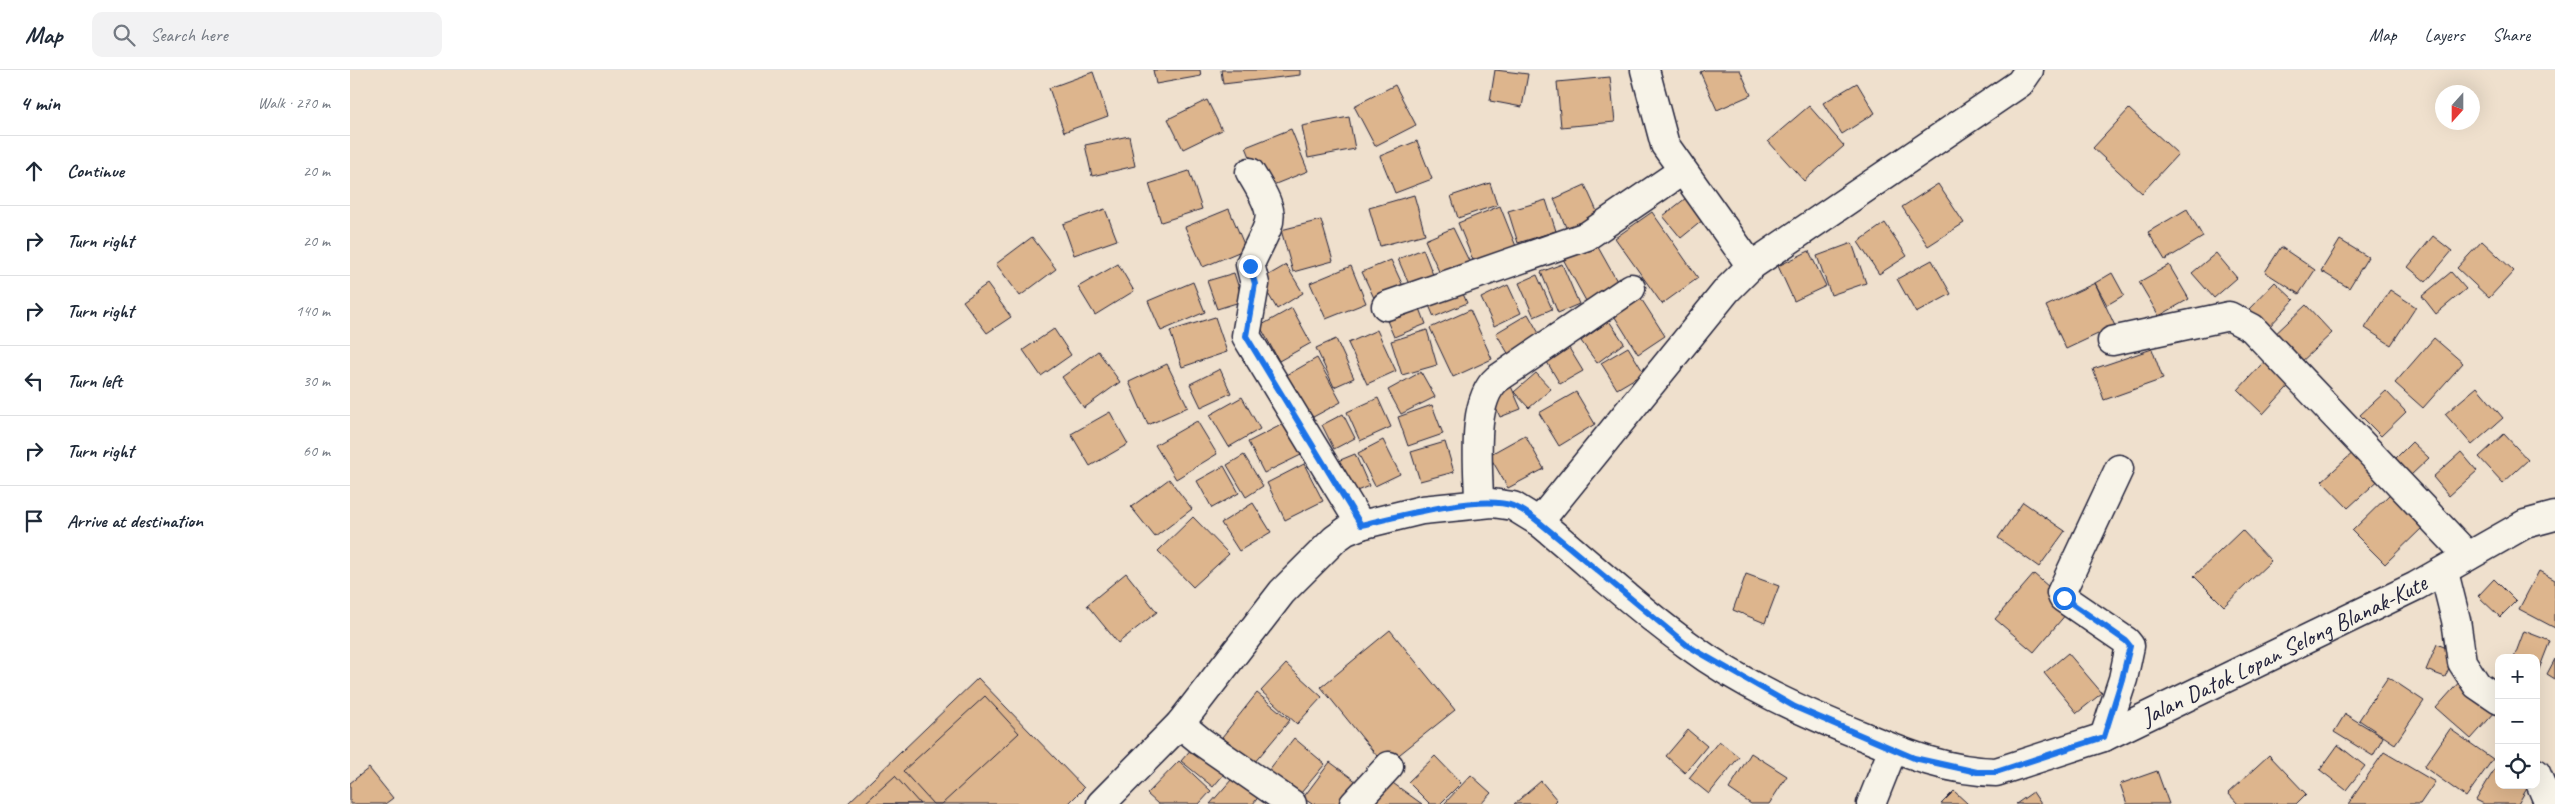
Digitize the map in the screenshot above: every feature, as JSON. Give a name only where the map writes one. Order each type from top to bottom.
[{"type":"street","points":[[1645,70],[1665,145],[1751,266]]},
{"type":"street","points":[[1539,522],[1727,290],[1751,266],[2020,83],[2029,70]]},
{"type":"street","points":[[1386,306],[1587,236],[1682,171]]},
{"type":"street","points":[[1250,172],[1264,196],[1271,217],[1268,229],[1250,264],[1255,284],[1246,336],[1361,525]]},
{"type":"street","points":[[1479,503],[1479,410],[1486,393],[1497,379],[1631,288]]},
{"type":"street","points":[[2112,341],[2225,317],[2243,322],[2252,328],[2468,556]]},
{"type":"street","points":[[2104,737],[2130,646],[2126,641],[2064,598],[2061,593],[2119,469]]},
{"type":"street","name":"Jalan Datok Lopan Selong Blanak-Kute","points":[[1101,804],[1180,724],[1282,592],[1335,539],[1361,525],[1422,510],[1479,503],[1513,506],[1539,522],[1688,646],[1795,707],[1914,758],[1977,772],[1996,772],[2104,737],[2444,572],[2468,556],[2525,524],[2555,516]]},
{"type":"street","points":[[2444,572],[2456,620],[2462,662],[2477,684],[2498,699]]},
{"type":"street","points":[[1180,724],[1202,742],[1292,804]]},
{"type":"street","points":[[1871,804],[1893,748]]},
{"type":"street","points":[[1354,804],[1389,766]]},
{"type":"street","points":[[2540,783],[2549,804]]},
{"type":"building","points":[[1153,70],[1200,70],[1201,76],[1156,84]]},
{"type":"building","points":[[1221,70],[1300,70],[1300,75],[1223,84]]},
{"type":"building","points":[[1495,70],[1528,74],[1522,107],[1490,101]]},
{"type":"building","points":[[1705,70],[1740,70],[1751,95],[1717,110],[1700,72]]},
{"type":"building","points":[[1093,72],[1108,116],[1064,132],[1049,88]]},
{"type":"building","points":[[1610,77],[1615,122],[1561,127],[1557,82]]},
{"type":"building","points":[[1857,83],[1875,113],[1842,134],[1823,103]]},
{"type":"building","points":[[1395,85],[1416,125],[1375,146],[1354,106]]},
{"type":"building","points":[[1207,100],[1222,130],[1183,149],[1168,119]]},
{"type":"building","points":[[1809,106],[1844,146],[1804,181],[1768,141]]},
{"type":"building","points":[[2129,109],[2178,154],[2142,193],[2093,148]]},
{"type":"building","points":[[1349,117],[1355,149],[1308,158],[1302,126]]},
{"type":"building","points":[[1291,129],[1308,171],[1263,189],[1246,147]]},
{"type":"building","points":[[1129,136],[1135,166],[1092,176],[1085,145]]},
{"type":"building","points":[[1417,141],[1432,179],[1395,193],[1380,156]]},
{"type":"building","points":[[1189,171],[1202,209],[1161,222],[1149,184]]},
{"type":"building","points":[[1490,183],[1497,205],[1458,218],[1451,196]]},
{"type":"building","points":[[1938,184],[1964,223],[1928,246],[1902,207]]},
{"type":"building","points":[[1585,185],[1600,218],[1568,232],[1554,199]]},
{"type":"building","points":[[1414,195],[1425,234],[1380,246],[1369,208]]},
{"type":"building","points":[[1686,198],[1703,220],[1681,238],[1663,216]]},
{"type":"building","points":[[1546,200],[1556,231],[1518,243],[1508,211]]},
{"type":"building","points":[[1500,206],[1519,254],[1477,270],[1458,223]]},
{"type":"building","points":[[1105,209],[1117,240],[1074,255],[1063,224]]},
{"type":"building","points":[[1229,209],[1246,249],[1203,267],[1185,227]]},
{"type":"building","points":[[2187,209],[2203,237],[2165,260],[2148,232]]},
{"type":"building","points":[[1652,212],[1698,278],[1662,304],[1615,238]]},
{"type":"building","points":[[1321,220],[1333,261],[1293,272],[1281,230]]},
{"type":"building","points":[[1885,223],[1907,256],[1879,274],[1858,242]]},
{"type":"building","points":[[1453,228],[1470,263],[1441,276],[1425,240]]},
{"type":"building","points":[[2433,236],[2452,251],[2426,282],[2408,267]]},
{"type":"building","points":[[1032,237],[1056,269],[1020,296],[996,264]]},
{"type":"building","points":[[1594,240],[1618,283],[1586,301],[1562,257]]},
{"type":"building","points":[[2340,240],[2368,257],[2349,288],[2321,271]]},
{"type":"building","points":[[2482,241],[2514,271],[2489,298],[2457,268]]},
{"type":"building","points":[[1852,243],[1866,283],[1831,295],[1817,256]]},
{"type":"building","points":[[2281,247],[2315,270],[2299,294],[2265,272]]},
{"type":"building","points":[[1423,249],[1435,280],[1411,289],[1398,259]]},
{"type":"building","points":[[1809,251],[1826,286],[1794,301],[1778,266]]},
{"type":"building","points":[[2216,253],[2237,278],[2214,298],[2192,273]]},
{"type":"building","points":[[1391,260],[1403,286],[1374,298],[1362,272]]},
{"type":"building","points":[[1932,260],[1951,294],[1916,313],[1897,279]]},
{"type":"building","points":[[1118,264],[1134,291],[1095,315],[1078,287]]},
{"type":"building","points":[[1562,264],[1579,304],[1558,313],[1541,272]]},
{"type":"building","points":[[1286,265],[1303,293],[1277,309],[1260,280]]},
{"type":"building","points":[[2169,265],[2189,299],[2159,316],[2139,282]]},
{"type":"building","points":[[1351,266],[1366,303],[1326,319],[1310,283]]},
{"type":"building","points":[[2451,272],[2466,289],[2436,314],[2422,296]]},
{"type":"building","points":[[1234,273],[1243,301],[1217,309],[1207,281]]},
{"type":"building","points":[[2112,273],[2124,295],[2107,305],[2095,283]]},
{"type":"building","points":[[1537,275],[1552,309],[1534,317],[1519,283]]},
{"type":"building","points":[[1193,282],[1205,312],[1161,331],[1148,301]]},
{"type":"building","points":[[1458,282],[1467,303],[1434,317],[1425,296]]},
{"type":"building","points":[[2275,282],[2294,300],[2269,327],[2249,309]]},
{"type":"building","points":[[2095,283],[2115,326],[2066,349],[2046,306]]},
{"type":"building","points":[[987,284],[1011,317],[987,333],[963,301]]},
{"type":"building","points":[[1508,285],[1521,313],[1494,326],[1481,298]]},
{"type":"building","points":[[2390,290],[2416,307],[2391,345],[2365,328]]},
{"type":"building","points":[[1640,297],[1665,336],[1638,354],[1613,314]]},
{"type":"building","points":[[1418,303],[1426,324],[1394,337],[1385,316]]},
{"type":"building","points":[[2306,305],[2332,333],[2298,365],[2271,338]]},
{"type":"building","points":[[1292,308],[1311,343],[1279,361],[1260,326]]},
{"type":"building","points":[[1470,310],[1492,359],[1453,377],[1430,328]]},
{"type":"building","points":[[1528,314],[1541,337],[1509,355],[1496,333]]},
{"type":"building","points":[[1215,317],[1227,352],[1182,367],[1170,331]]},
{"type":"building","points":[[1609,321],[1624,343],[1597,363],[1581,341]]},
{"type":"building","points":[[1054,329],[1071,355],[1041,376],[1023,350]]},
{"type":"building","points":[[1377,330],[1396,371],[1367,384],[1348,343]]},
{"type":"building","points":[[1427,330],[1437,365],[1402,375],[1391,341]]},
{"type":"building","points":[[2434,338],[2463,363],[2423,408],[2395,383]]},
{"type":"building","points":[[1336,339],[1354,378],[1334,387],[1316,348]]},
{"type":"building","points":[[1566,343],[1583,371],[1560,384],[1544,357]]},
{"type":"building","points":[[1628,347],[1644,373],[1617,389],[1601,363]]},
{"type":"building","points":[[2152,349],[2163,379],[2104,400],[2093,369]]},
{"type":"building","points":[[1098,351],[1120,382],[1084,408],[1062,377]]},
{"type":"building","points":[[2270,355],[2296,378],[2263,414],[2238,390]]},
{"type":"building","points":[[1317,358],[1341,402],[1302,423],[1278,380]]},
{"type":"building","points":[[1167,364],[1188,407],[1148,425],[1129,382]]},
{"type":"building","points":[[1220,369],[1231,393],[1201,407],[1190,384]]},
{"type":"building","points":[[1421,372],[1435,397],[1401,414],[1388,390]]},
{"type":"building","points":[[1536,373],[1551,389],[1529,408],[1514,392]]},
{"type":"building","points":[[1510,384],[1521,409],[1500,417],[1489,393]]},
{"type":"building","points":[[2477,387],[2503,418],[2472,445],[2445,414]]},
{"type":"building","points":[[2386,391],[2406,412],[2381,436],[2360,415]]},
{"type":"building","points":[[1576,392],[1595,424],[1559,446],[1539,413]]},
{"type":"building","points":[[1242,397],[1260,429],[1229,447],[1210,415]]},
{"type":"building","points":[[1378,398],[1391,427],[1360,441],[1347,412]]},
{"type":"building","points":[[1432,405],[1443,434],[1408,446],[1398,417]]},
{"type":"building","points":[[1110,412],[1128,444],[1090,466],[1071,434]]},
{"type":"building","points":[[1343,414],[1355,438],[1334,449],[1322,425]]},
{"type":"building","points":[[1197,421],[1217,454],[1176,479],[1155,445]]},
{"type":"building","points":[[1285,423],[1301,455],[1264,473],[1248,442]]},
{"type":"building","points":[[2504,434],[2528,460],[2503,483],[2479,457]]},
{"type":"building","points":[[1525,435],[1544,469],[1508,488],[1489,455]]},
{"type":"building","points":[[1383,440],[1400,474],[1375,486],[1358,453]]},
{"type":"building","points":[[1445,442],[1454,472],[1420,481],[1411,452]]},
{"type":"building","points":[[2412,442],[2429,458],[2410,476],[2394,460]]},
{"type":"building","points":[[2357,449],[2383,476],[2348,508],[2322,481]]},
{"type":"building","points":[[2461,452],[2477,471],[2449,496],[2433,477]]},
{"type":"building","points":[[1355,454],[1369,486],[1347,495],[1333,463]]},
{"type":"building","points":[[1244,455],[1263,486],[1246,497],[1227,465]]},
{"type":"building","points":[[1304,464],[1323,501],[1285,520],[1267,483]]},
{"type":"building","points":[[1224,466],[1239,493],[1212,508],[1197,481]]},
{"type":"building","points":[[1169,479],[1192,509],[1155,537],[1131,507]]},
{"type":"building","points":[[2392,492],[2425,525],[2385,564],[2352,531]]},
{"type":"building","points":[[2023,502],[2065,531],[2039,567],[1998,538]]},
{"type":"building","points":[[1253,503],[1271,532],[1239,551],[1221,523]]},
{"type":"building","points":[[1193,517],[1229,554],[1193,587],[1158,551]]},
{"type":"building","points":[[2242,530],[2271,561],[2224,606],[2194,576]]},
{"type":"building","points":[[2539,571],[2555,580],[2555,628],[2519,609]]},
{"type":"building","points":[[1126,573],[1157,612],[1118,643],[1087,605]]},
{"type":"building","points":[[1746,574],[1779,586],[1765,623],[1733,610]]},
{"type":"building","points":[[2034,574],[2072,607],[2034,652],[1995,619]]},
{"type":"building","points":[[2494,579],[2516,601],[2500,617],[2478,596]]},
{"type":"building","points":[[1390,630],[1455,710],[1385,766],[1321,687]]},
{"type":"building","points":[[2524,631],[2550,641],[2540,667],[2540,654],[2515,654]]},
{"type":"building","points":[[2437,644],[2456,652],[2445,677],[2426,670]]},
{"type":"building","points":[[2068,653],[2102,693],[2077,713],[2044,673]]},
{"type":"building","points":[[2555,659],[2555,679],[2547,674]]},
{"type":"building","points":[[1286,664],[1322,697],[1297,724],[1261,691]]},
{"type":"building","points":[[2388,677],[2424,701],[2395,744],[2359,720]]},
{"type":"building","points":[[978,678],[1084,788],[1068,804],[847,804]]},
{"type":"building","points":[[2461,680],[2495,712],[2471,739],[2436,708]]},
{"type":"building","points":[[1257,693],[1290,720],[1254,763],[1222,737]]},
{"type":"building","points":[[985,696],[1019,733],[942,804],[933,804],[903,771]]},
{"type":"building","points":[[2345,714],[2383,737],[2373,756],[2334,732]]},
{"type":"building","points":[[2450,729],[2493,759],[2466,797],[2424,767]]},
{"type":"building","points":[[1688,730],[1707,746],[1685,773],[1666,756]]},
{"type":"building","points":[[1294,738],[1325,764],[1296,799],[1265,775]]},
{"type":"building","points":[[1198,741],[1230,767],[1213,787],[1181,761]]},
{"type":"building","points":[[1719,741],[1739,757],[1709,794],[1689,778]]},
{"type":"building","points":[[2338,745],[2365,766],[2346,790],[2320,770]]},
{"type":"building","points":[[2384,752],[2435,782],[2420,804],[2348,804]]},
{"type":"building","points":[[1751,753],[1787,776],[1769,804],[1751,804],[1729,789]]},
{"type":"building","points":[[2269,755],[2306,794],[2296,804],[2238,804],[2228,793]]},
{"type":"building","points":[[1435,756],[1461,783],[1440,804],[1430,804],[1408,782]]},
{"type":"building","points":[[1179,761],[1211,791],[1199,804],[1158,804],[1147,794]]},
{"type":"building","points":[[1330,762],[1357,782],[1340,804],[1312,804],[1303,798]]},
{"type":"building","points":[[369,768],[393,798],[385,804],[350,804],[350,783]]},
{"type":"building","points":[[2495,769],[2495,789],[2527,789],[2518,804],[2484,804],[2476,800]]},
{"type":"building","points":[[1239,771],[1263,791],[1253,804],[1210,804]]},
{"type":"building","points":[[2157,771],[2169,804],[2127,804],[2120,784]]},
{"type":"building","points":[[1471,775],[1491,793],[1481,804],[1444,804]]},
{"type":"building","points":[[895,776],[920,804],[864,804]]},
{"type":"building","points":[[1390,781],[1422,804],[1373,804]]},
{"type":"building","points":[[1541,781],[1557,800],[1553,804],[1514,804]]},
{"type":"building","points":[[1954,791],[1968,804],[1941,804]]},
{"type":"building","points":[[2033,792],[2041,804],[2016,804]]},
{"type":"route","points":[[1250,266],[1255,284],[1246,336],[1361,525],[1422,510],[1492,502],[1513,506],[1524,511],[1539,522],[1688,646],[1795,707],[1914,758],[1977,772],[1996,772],[2104,737],[2130,646],[2126,641],[2064,598]]}]
